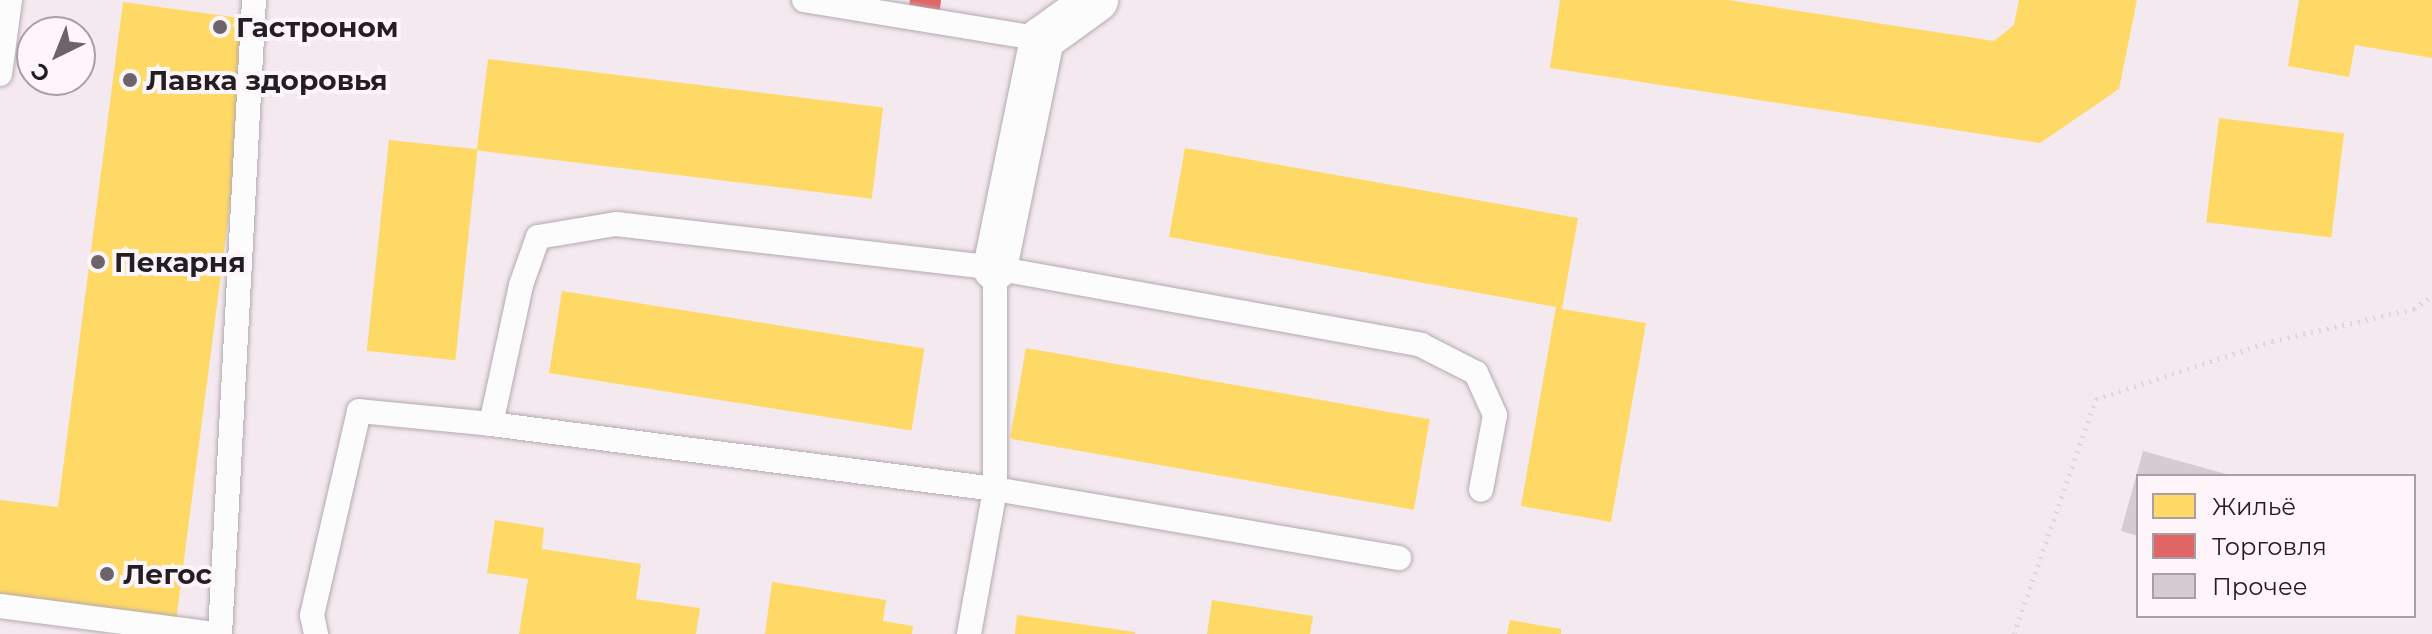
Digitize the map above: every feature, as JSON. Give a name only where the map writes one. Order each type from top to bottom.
[{"type":"street","points":[[995,268],[1042,39],[1096,0]]},
{"type":"lane","points":[[0,74],[10,0]]},
{"type":"lane","points":[[0,606],[218,634],[254,0]]},
{"type":"lane","points":[[804,0],[1042,39]]},
{"type":"lane","points":[[491,424],[521,285],[538,237],[616,224],[995,268],[1421,345],[1476,373],[1495,415],[1481,490]]},
{"type":"lane","points":[[969,634],[995,489],[995,268]]},
{"type":"lane","points":[[316,634],[312,615],[359,411],[491,424],[995,489],[1399,558]]},
{"type":"path","points":[[2014,634],[2096,399],[2272,341],[2414,309],[2432,295]]},
{"type":"building: Жильё","points":[[1560,0],[1728,0],[1994,41],[2014,25],[2019,0],[2137,0],[2119,89],[2040,143],[1550,68]]},
{"type":"building: Жильё","points":[[2299,0],[2432,0],[2432,58],[2355,45],[2349,77],[2288,66]]},
{"type":"building: Жильё","points":[[123,2],[254,20],[176,621],[0,597],[0,500],[58,507]]},
{"type":"building: Жильё","points":[[488,59],[883,108],[872,199],[477,150]]},
{"type":"building: Жильё","points":[[2219,118],[2344,133],[2331,238],[2206,222]]},
{"type":"building: Жильё","points":[[389,140],[478,149],[455,360],[367,351]]},
{"type":"building: Жильё","points":[[1185,148],[1578,218],[1562,309],[1646,323],[1611,522],[1521,506],[1556,307],[1169,237]]},
{"type":"building: Жильё","points":[[562,291],[924,348],[911,430],[549,373]]},
{"type":"building: Жильё","points":[[1026,348],[1430,419],[1414,510],[1010,439]]},
{"type":"building: Жильё","points":[[495,520],[544,528],[542,549],[641,564],[636,599],[700,608],[696,634],[519,634],[528,579],[487,573]]},
{"type":"building: Жильё","points":[[772,582],[886,600],[883,621],[913,626],[912,634],[765,634]]},
{"type":"building: Жильё","points":[[1212,600],[1313,616],[1310,634],[1207,634]]},
{"type":"building: Жильё","points":[[1017,615],[1135,632],[1135,634],[1015,634]]},
{"type":"building: Жильё","points":[[1510,620],[1561,629],[1561,634],[1507,634]]},
{"type":"building: Торговля","points":[[910,0],[941,0],[939,16],[908,12]]},
{"type":"building: Прочее","points":[[2143,451],[2226,474],[2137,474]]},
{"type":"building: Прочее","points":[[2136,476],[2136,535],[2121,531]]},
{"type":"place","name":"Гастроном","points":[[220,27]]},
{"type":"place","name":"Лавка здоровья","points":[[130,80]]},
{"type":"place","name":"Пекарня","points":[[98,262]]},
{"type":"place","name":"Легос","points":[[107,574]]}]
